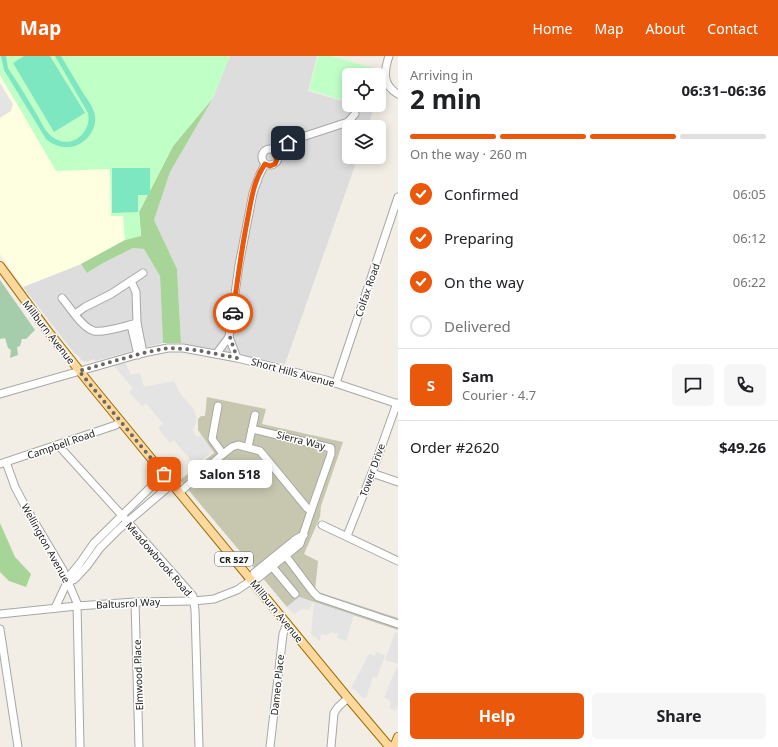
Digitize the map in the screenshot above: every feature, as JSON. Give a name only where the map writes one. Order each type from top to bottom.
[{"type":"main road","name":"Millburn Avenue","points":[[0,266],[79,371],[348,698],[387,744],[393,747]]},
{"type":"main road","points":[[393,747],[398,737]]},
{"type":"street","points":[[389,56],[385,78],[389,87],[398,94]]},
{"type":"street","points":[[276,152],[296,139],[348,122],[356,114]]},
{"type":"street","points":[[269,149],[276,152],[278,156],[275,164],[270,166],[265,164],[262,158],[264,151],[269,149]]},
{"type":"street","points":[[237,358],[230,337],[239,265],[252,193],[258,176],[265,164]]},
{"type":"street","name":"Colfax Road","points":[[336,383],[398,197]]},
{"type":"street","points":[[75,314],[144,273]]},
{"type":"street","points":[[131,281],[136,292],[134,324],[141,354]]},
{"type":"street","points":[[62,298],[84,325],[94,331],[105,331],[134,324]]},
{"type":"street","points":[[217,354],[230,337]]},
{"type":"street","name":"Short Hills Avenue","points":[[0,394],[141,354],[168,348],[183,348],[237,358],[336,383],[397,403]]},
{"type":"street","name":"Tower Drive","points":[[347,536],[372,473],[397,403]]},
{"type":"street","points":[[218,406],[212,439],[223,454]]},
{"type":"street","points":[[248,446],[255,415]]},
{"type":"street","name":"Campbell Road","points":[[3,463],[116,425],[120,421]]},
{"type":"street","name":"Sierra Way","points":[[252,428],[332,448],[311,511]]},
{"type":"street","name":"Meadowbrook Road","points":[[58,445],[191,594],[194,601],[199,747]]},
{"type":"street","points":[[179,493],[235,445],[248,446],[260,451],[306,508],[311,511]]},
{"type":"street","name":"Wellington Avenue","points":[[3,463],[24,506],[63,570],[77,606],[80,747]]},
{"type":"street","points":[[372,473],[398,482]]},
{"type":"street","points":[[55,608],[71,574],[94,543],[164,474]]},
{"type":"street","points":[[68,582],[75,579],[100,548],[127,521],[172,484]]},
{"type":"street","name":"Baltusrol Way","points":[[0,614],[77,606],[214,599],[237,590],[252,580],[254,573],[271,564],[300,544],[311,511]]},
{"type":"street","points":[[322,525],[398,561]]},
{"type":"street","points":[[284,554],[312,592],[318,597],[398,624]]},
{"type":"street","points":[[271,564],[295,594]]},
{"type":"street","name":"Elmwood Place","points":[[136,602],[140,747]]},
{"type":"street","name":"Dameo Place","points":[[270,747],[283,634],[287,623]]},
{"type":"street","points":[[0,629],[18,747]]},
{"type":"street","points":[[331,747],[334,713],[348,698]]},
{"type":"shaded area","points":[[0,56],[173,146],[141,236],[125,240],[81,264],[23,287],[0,254]]},
{"type":"shaded area","points":[[230,56],[317,56],[308,91],[342,101],[342,112],[372,112],[370,120],[342,120],[342,164],[356,164],[285,364],[181,343],[177,269],[154,220],[170,172],[213,98]]},
{"type":"shaded area","points":[[0,83],[13,104],[11,111],[0,118]]},
{"type":"shaded area","points":[[133,248],[144,249],[160,276],[163,343],[95,361],[94,359],[87,362],[81,360],[23,287],[81,264],[88,273],[103,263]]},
{"type":"shaded area","points":[[0,280],[35,330],[26,339],[22,339],[20,346],[17,347],[18,355],[10,358],[11,350],[8,348],[5,338],[0,339]]},
{"type":"shaded area","points":[[125,362],[131,375],[140,373],[144,387],[174,381],[180,393],[194,410],[197,420],[193,431],[197,437],[201,435],[213,451],[195,466],[174,440],[170,443],[158,428],[163,424],[146,403],[142,406],[129,392],[133,388],[113,365]]},
{"type":"shaded area","points":[[207,397],[266,409],[262,424],[343,442],[321,506],[320,517],[304,554],[318,561],[315,591],[398,618],[398,630],[299,597],[287,607],[180,480],[214,453],[198,430],[198,419],[201,416],[205,416]]},
{"type":"shaded area","points":[[299,597],[313,602],[309,610],[302,609],[294,614],[287,607]]},
{"type":"shaded area","points":[[314,602],[354,615],[346,641],[337,638],[338,634],[330,632],[328,635],[321,634],[320,641],[311,634]]},
{"type":"shaded area","points":[[395,632],[398,633],[398,664],[385,660]]},
{"type":"shaded area","points":[[376,652],[385,655],[377,678],[373,676],[366,698],[362,697],[351,688],[369,654],[375,656]]},
{"type":"shaded area","points":[[396,668],[398,668],[398,706],[396,711],[389,708],[391,703],[388,699],[384,698]]},
{"type":"green space","points":[[0,56],[230,56],[213,98],[173,146],[139,212],[141,236],[125,240],[123,216],[111,216],[110,169],[56,171],[0,75]]},
{"type":"green space","points":[[1,56],[6,56],[8,68],[46,130],[54,138],[67,142],[74,140],[84,132],[87,127],[88,113],[55,56],[61,56],[91,104],[94,112],[94,128],[88,137],[80,144],[67,147],[56,145],[46,139],[4,70]]},
{"type":"green space","points":[[24,56],[50,56],[85,113],[54,132],[13,63]]},
{"type":"green space","points":[[318,56],[332,56],[373,68],[342,68],[342,100],[309,90]]},
{"type":"green space","points":[[213,98],[170,172],[154,220],[177,269],[181,343],[163,343],[160,276],[144,249],[133,248],[87,273],[81,264],[125,240],[141,235],[139,212],[173,146]]},
{"type":"green space","points":[[112,168],[150,168],[150,195],[138,195],[138,212],[112,213]]},
{"type":"green space","points":[[0,523],[15,557],[31,574],[26,587],[9,581],[0,572]]},
{"type":"way so far","points":[[164,474],[79,371],[143,353],[168,348],[183,348],[237,358],[230,337],[233,313]]},
{"type":"place","name":"Salon 518","points":[[164,474]]},
{"type":"route","points":[[233,313],[239,265],[252,193],[265,164],[270,166],[275,164],[278,159],[276,152],[288,143]]}]
